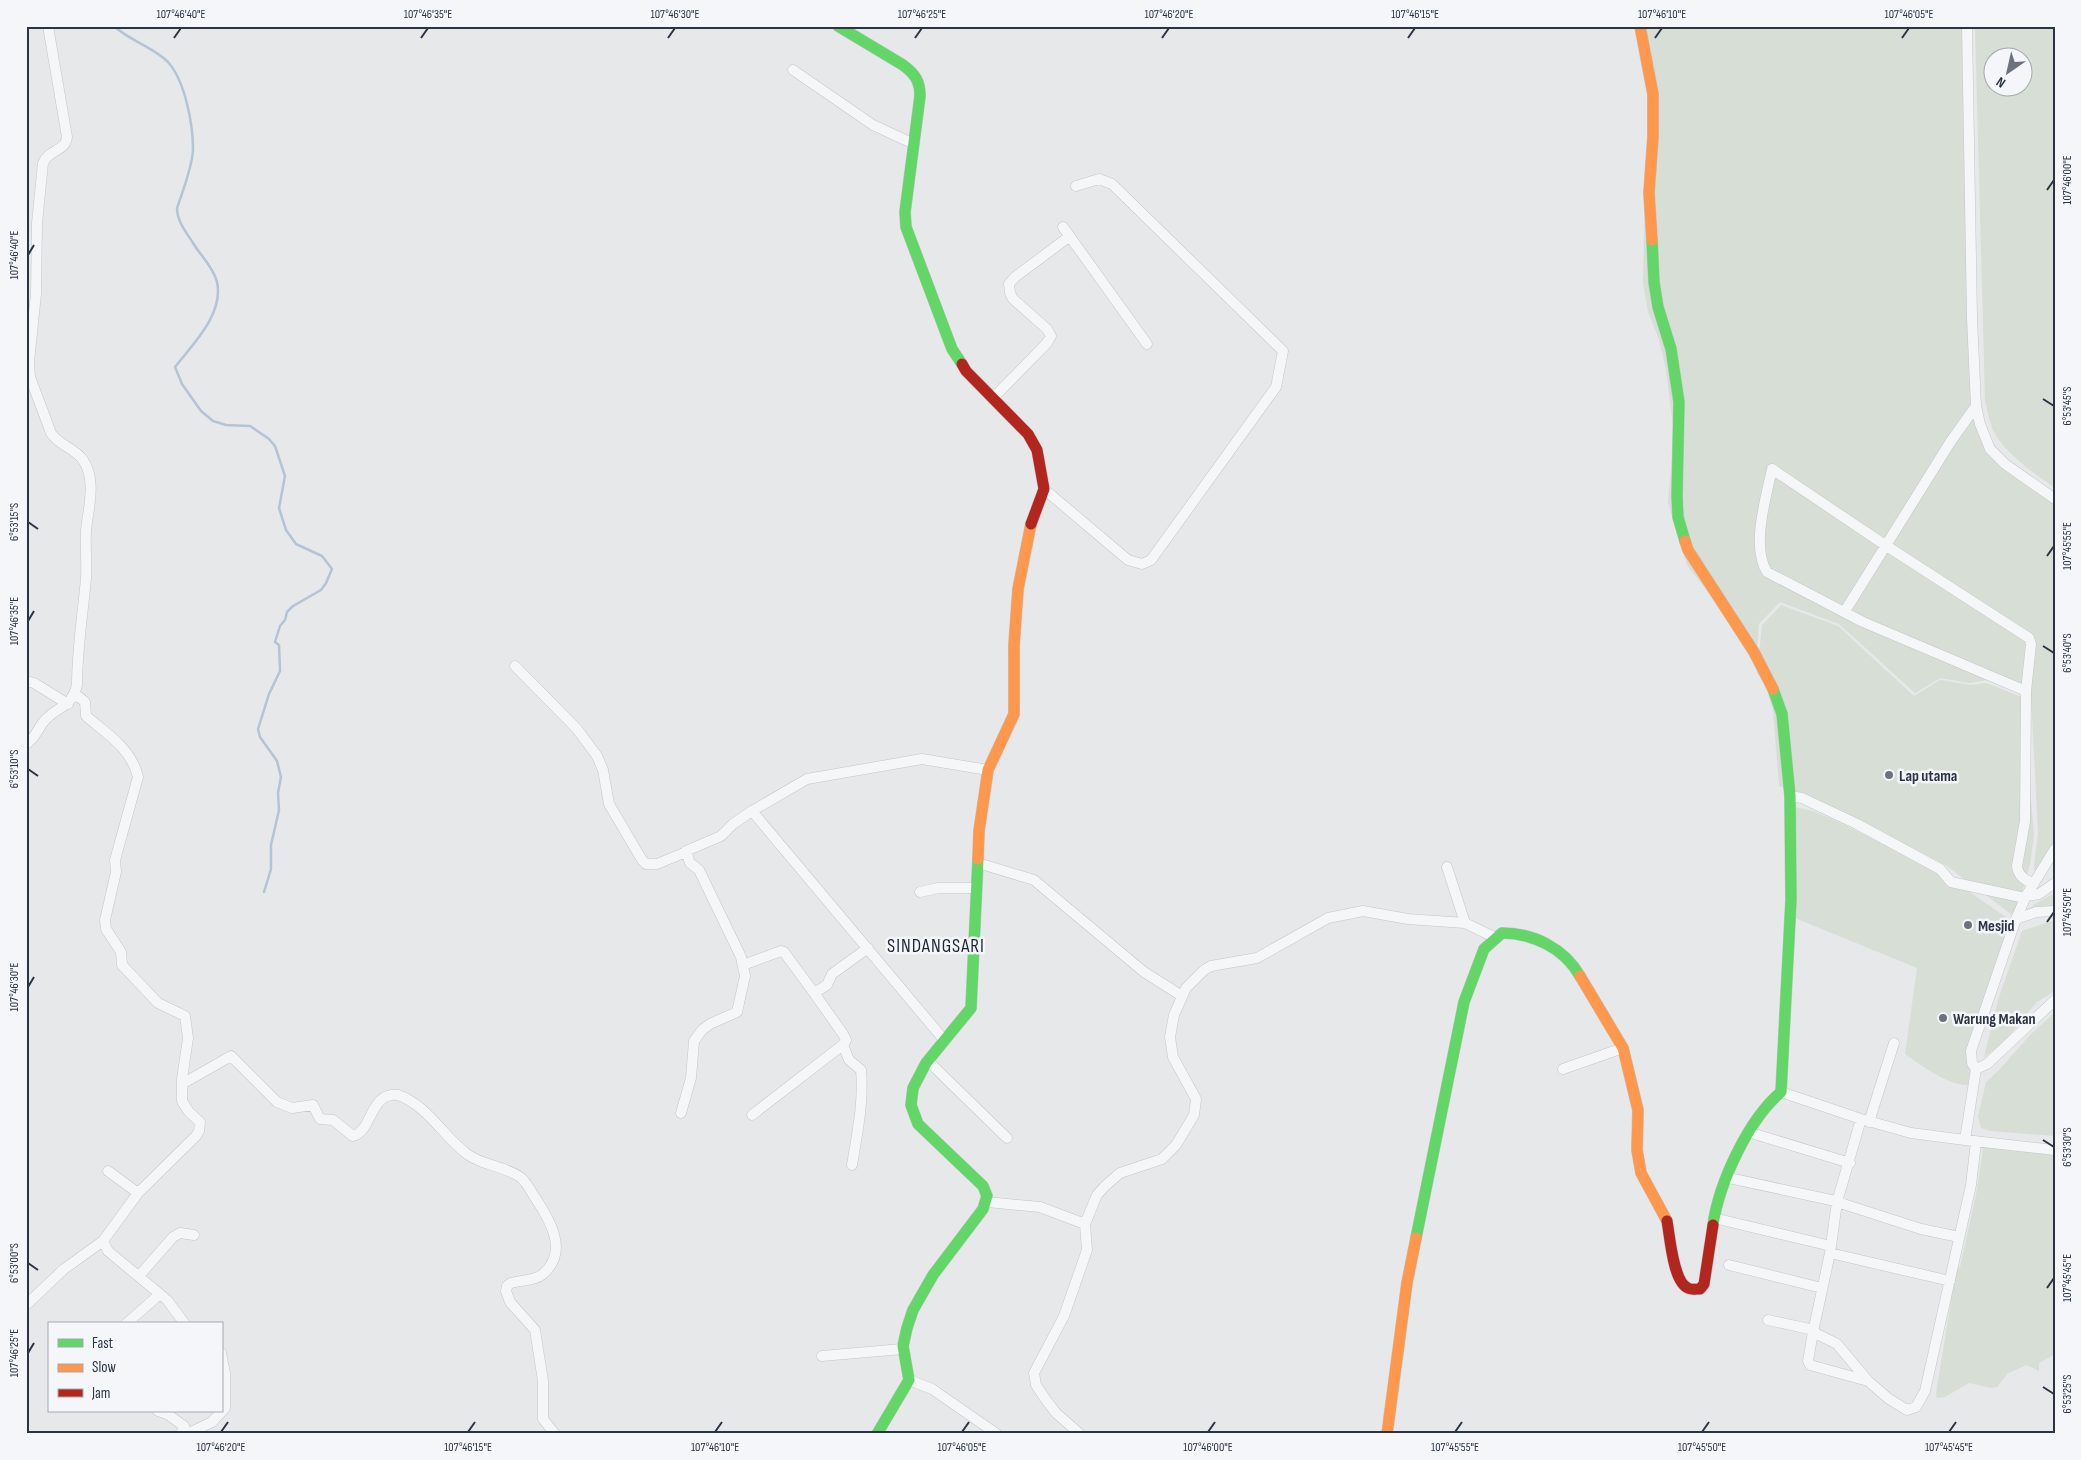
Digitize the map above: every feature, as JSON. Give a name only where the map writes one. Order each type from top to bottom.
[{"type":"street","points":[[48,26],[67,137],[64,145],[46,156],[43,163],[37,223],[36,294],[28,362],[30,377],[51,433],[54,438],[74,451],[83,460],[88,471],[91,487],[86,532],[86,575],[77,685],[71,700]]},
{"type":"street","points":[[838,26],[908,69],[916,77],[920,86],[920,94],[905,212],[906,227],[952,349],[966,371],[1028,434],[1037,450],[1044,489],[1029,530],[1018,589],[1014,645],[1014,714],[988,770],[979,832],[970,1008],[928,1061],[913,1088],[910,1105],[918,1124],[984,1186],[987,1192],[987,1202],[936,1272],[914,1309],[902,1349],[909,1370],[909,1380],[877,1434]]},
{"type":"street","points":[[1386,1434],[1407,1283],[1464,1002],[1484,949],[1496,938],[1502,933],[1516,933],[1558,950],[1575,967],[1623,1048],[1638,1110],[1637,1150],[1641,1173],[1666,1218],[1677,1276],[1682,1284],[1689,1289],[1700,1289],[1706,1280],[1714,1218],[1720,1194],[1748,1132],[1768,1103],[1781,1092],[1791,922],[1790,796],[1782,714],[1776,695],[1754,652],[1688,550],[1678,517],[1676,496],[1679,402],[1671,349],[1658,307],[1654,282],[1649,193],[1654,137],[1653,94],[1640,26]]},
{"type":"street","points":[[1967,26],[1972,308],[1976,406],[1980,424],[1990,449],[2005,464],[2055,499]]},
{"type":"street","points":[[793,70],[873,125],[914,144]]},
{"type":"street","points":[[1044,489],[1128,560],[1142,564],[1151,560],[1276,387],[1282,351],[1112,184],[1099,179],[1076,186]]},
{"type":"street","points":[[1063,226],[1147,344]]},
{"type":"street","points":[[993,398],[1047,344],[1050,336],[1047,329],[1014,299],[1010,293],[1009,284],[1070,236]]},
{"type":"street","points":[[1845,611],[1955,434],[1976,406]]},
{"type":"street","points":[[2026,691],[1956,663],[1864,622],[1767,572],[1761,560],[1761,540],[1764,505],[1772,469],[2029,638],[2031,644],[2026,691],[2024,821],[2018,871],[2024,880],[2034,884]]},
{"type":"street","points":[[515,666],[577,729],[597,756],[603,770],[609,804],[646,864],[657,864],[686,852],[687,849],[721,836],[733,824],[752,811],[807,779],[922,760],[988,770]]},
{"type":"street","points":[[26,681],[71,700]]},
{"type":"street","points":[[26,744],[34,738],[45,720],[71,700],[79,697],[85,702],[86,716],[108,732],[121,746],[136,770],[138,777],[115,860],[116,872],[105,920],[106,929],[121,952],[122,965],[136,982],[158,1003],[185,1016],[188,1038],[183,1068],[182,1101],[189,1112],[200,1122],[199,1131],[138,1193],[103,1241],[64,1270],[26,1305]]},
{"type":"street","points":[[1790,796],[1802,798],[1858,824],[1940,869],[1954,884],[2026,897],[2039,894],[2055,883]]},
{"type":"street","points":[[752,811],[945,1041]]},
{"type":"street","points":[[1768,1320],[1814,1331],[1837,1344],[1868,1382],[1903,1408],[1911,1410],[1916,1408],[1925,1391],[1971,1185],[1971,1141],[1976,1069],[1972,1063],[1971,1051],[2016,919],[2026,897],[2055,849]]},
{"type":"street","points":[[681,1113],[691,1078],[694,1041],[702,1030],[710,1024],[737,1012],[745,976],[741,957],[699,870],[692,866],[686,852]]},
{"type":"street","points":[[978,864],[1034,880],[1144,972],[1182,996]]},
{"type":"street","points":[[1447,867],[1465,923]]},
{"type":"street","points":[[920,892],[938,888],[976,888]]},
{"type":"street","points":[[1080,1434],[1056,1413],[1046,1400],[1036,1385],[1034,1373],[1064,1316],[1086,1250],[1085,1224],[1097,1195],[1120,1173],[1162,1159],[1176,1145],[1194,1114],[1196,1098],[1173,1057],[1170,1037],[1174,1015],[1186,988],[1204,970],[1211,966],[1257,958],[1328,918],[1363,911],[1408,919],[1465,923],[1496,938]]},
{"type":"street","points":[[2016,919],[2030,914],[2055,911]]},
{"type":"street","points":[[814,993],[827,985],[832,974],[868,948]]},
{"type":"street","points":[[743,965],[781,951],[784,952],[846,1040],[843,1045],[752,1115]]},
{"type":"street","points":[[1976,1069],[1987,1064],[2055,1000]]},
{"type":"street","points":[[1868,1382],[1810,1365],[1808,1361],[1838,1202],[1865,1120],[1894,1043]]},
{"type":"street","points":[[843,1045],[849,1060],[861,1070],[862,1077],[861,1108],[852,1166]]},
{"type":"street","points":[[1563,1069],[1623,1048]]},
{"type":"street","points":[[182,1081],[231,1056],[277,1102],[292,1108],[313,1105],[320,1119],[333,1120],[353,1136],[362,1131],[377,1104],[387,1097],[398,1095],[415,1105],[468,1155],[515,1174],[524,1181],[550,1222],[556,1251],[554,1260],[542,1275],[511,1283],[507,1286],[506,1291],[510,1302],[535,1330],[543,1381],[543,1419],[555,1434]]},
{"type":"street","points":[[928,1061],[1007,1138]]},
{"type":"street","points":[[1781,1092],[1865,1120],[1912,1133],[2055,1150]]},
{"type":"street","points":[[1748,1132],[1850,1163]]},
{"type":"street","points":[[108,1171],[138,1193]]},
{"type":"street","points":[[1728,1178],[1838,1202],[1921,1229],[1959,1237]]},
{"type":"street","points":[[987,1202],[1040,1207],[1085,1224]]},
{"type":"street","points":[[1714,1218],[1950,1281]]},
{"type":"street","points":[[139,1276],[173,1237],[180,1233],[194,1235]]},
{"type":"street","points":[[103,1241],[108,1251],[160,1294],[173,1307],[184,1322]]},
{"type":"street","points":[[1729,1265],[1822,1288]]},
{"type":"street","points":[[128,1322],[160,1294]]},
{"type":"street","points":[[822,1356],[902,1349]]},
{"type":"street","points":[[222,1357],[226,1373],[225,1408],[222,1411]]},
{"type":"street","points":[[909,1380],[932,1389],[997,1434]]},
{"type":"street","points":[[161,1412],[184,1426],[184,1430],[180,1434]]},
{"type":"street","points":[[187,1434],[212,1422],[221,1412]]},
{"type":"shaded area","points":[[1634,26],[1963,26],[1971,399],[1975,416],[1982,432],[2001,460],[2027,484],[2055,505],[2055,846],[2035,874],[2034,865],[2038,833],[2031,696],[1987,680],[1970,683],[1940,678],[1915,693],[1839,624],[1780,602],[1759,624],[1756,667],[1722,611],[1687,565],[1668,503],[1674,435],[1666,369],[1658,337],[1648,312],[1643,283],[1645,192],[1649,137],[1647,93]]},
{"type":"shaded area","points":[[1975,26],[2055,26],[2055,488],[2010,453],[1996,435],[1988,416],[1985,400]]},
{"type":"shaded area","points":[[1781,605],[1838,626],[1914,696],[1940,680],[1971,685],[1986,683],[2022,697],[2034,835],[2030,864],[2015,917],[1947,866],[1812,797],[1779,786],[1773,711],[1766,686],[1757,673],[1762,625]]},
{"type":"shaded area","points":[[1793,807],[1813,811],[1839,822],[1942,873],[2016,924],[1977,1047],[1970,1078],[1971,1085],[1954,1083],[1945,1079],[1905,1054],[1917,968],[1795,918]]},
{"type":"shaded area","points":[[2055,893],[2055,906],[2030,916],[2033,905]]},
{"type":"shaded area","points":[[2055,920],[2055,991],[2037,1002],[2000,1046],[1984,1057],[1998,1000],[2022,931]]},
{"type":"shaded area","points":[[2055,1012],[2055,1136],[1990,1131],[1981,1128],[1978,1117],[1986,1082],[2029,1036]]},
{"type":"shaded area","points":[[1989,1144],[2055,1150],[2055,1354],[2039,1363],[2039,1371],[2027,1365],[2008,1373],[1997,1387],[1991,1388],[1969,1383],[1945,1397],[1937,1398],[1936,1394],[1956,1269],[1960,1267],[1977,1190],[1983,1148]]},
{"type":"waterway","points":[[114,26],[168,62],[179,80],[190,115],[193,155],[177,213],[185,231],[213,272],[217,282],[218,294],[212,317],[175,367],[182,384],[201,411],[213,421],[226,425],[250,426],[269,439],[275,446],[285,476],[279,508],[286,530],[296,544],[322,556],[332,569],[321,590],[293,606],[287,612],[275,642],[279,645],[280,671],[269,694],[258,729],[260,737],[277,761],[281,777],[278,793],[279,810],[271,845],[271,869],[264,892]]},
{"type":"traffic: fast","points":[[838,26],[903,65],[914,75],[918,82],[920,96],[905,212],[906,227],[952,349],[962,364]]},
{"type":"traffic: fast","points":[[1652,240],[1654,282],[1658,307],[1671,349],[1679,402],[1677,496],[1678,517],[1685,541]]},
{"type":"traffic: fast","points":[[1713,1225],[1716,1208],[1728,1172],[1737,1153],[1757,1119],[1781,1092],[1791,900],[1790,796],[1782,714],[1773,689]]},
{"type":"traffic: fast","points":[[877,1434],[909,1380],[903,1346],[913,1310],[933,1275],[983,1209],[987,1196],[983,1186],[918,1124],[911,1105],[913,1088],[926,1063],[971,1008],[978,859]]},
{"type":"traffic: fast","points":[[1416,1238],[1464,1002],[1484,949],[1502,933],[1536,939],[1547,944],[1565,957],[1580,976]]},
{"type":"traffic: slow","points":[[1640,26],[1653,94],[1653,137],[1649,193],[1652,240]]},
{"type":"traffic: slow","points":[[978,859],[979,831],[988,770],[1014,714],[1014,645],[1018,589],[1031,524]]},
{"type":"traffic: slow","points":[[1685,541],[1688,550],[1754,652],[1773,689]]},
{"type":"traffic: slow","points":[[1580,976],[1623,1048],[1638,1110],[1637,1150],[1641,1173],[1667,1221]]},
{"type":"traffic: slow","points":[[1387,1434],[1407,1283],[1416,1238]]},
{"type":"traffic: jam","points":[[962,364],[966,371],[1028,434],[1037,450],[1044,489],[1031,524]]},
{"type":"traffic: jam","points":[[1667,1221],[1673,1258],[1679,1277],[1683,1284],[1692,1289],[1700,1289],[1704,1284],[1713,1225]]},
{"type":"place","name":"Lap utama","points":[[1889,775]]},
{"type":"place","name":"Mesjid","points":[[1968,925]]},
{"type":"place","name":"Warung Makan","points":[[1943,1018]]},
{"type":"district","name":"SINDANGSARI","points":[[936,945]]}]
